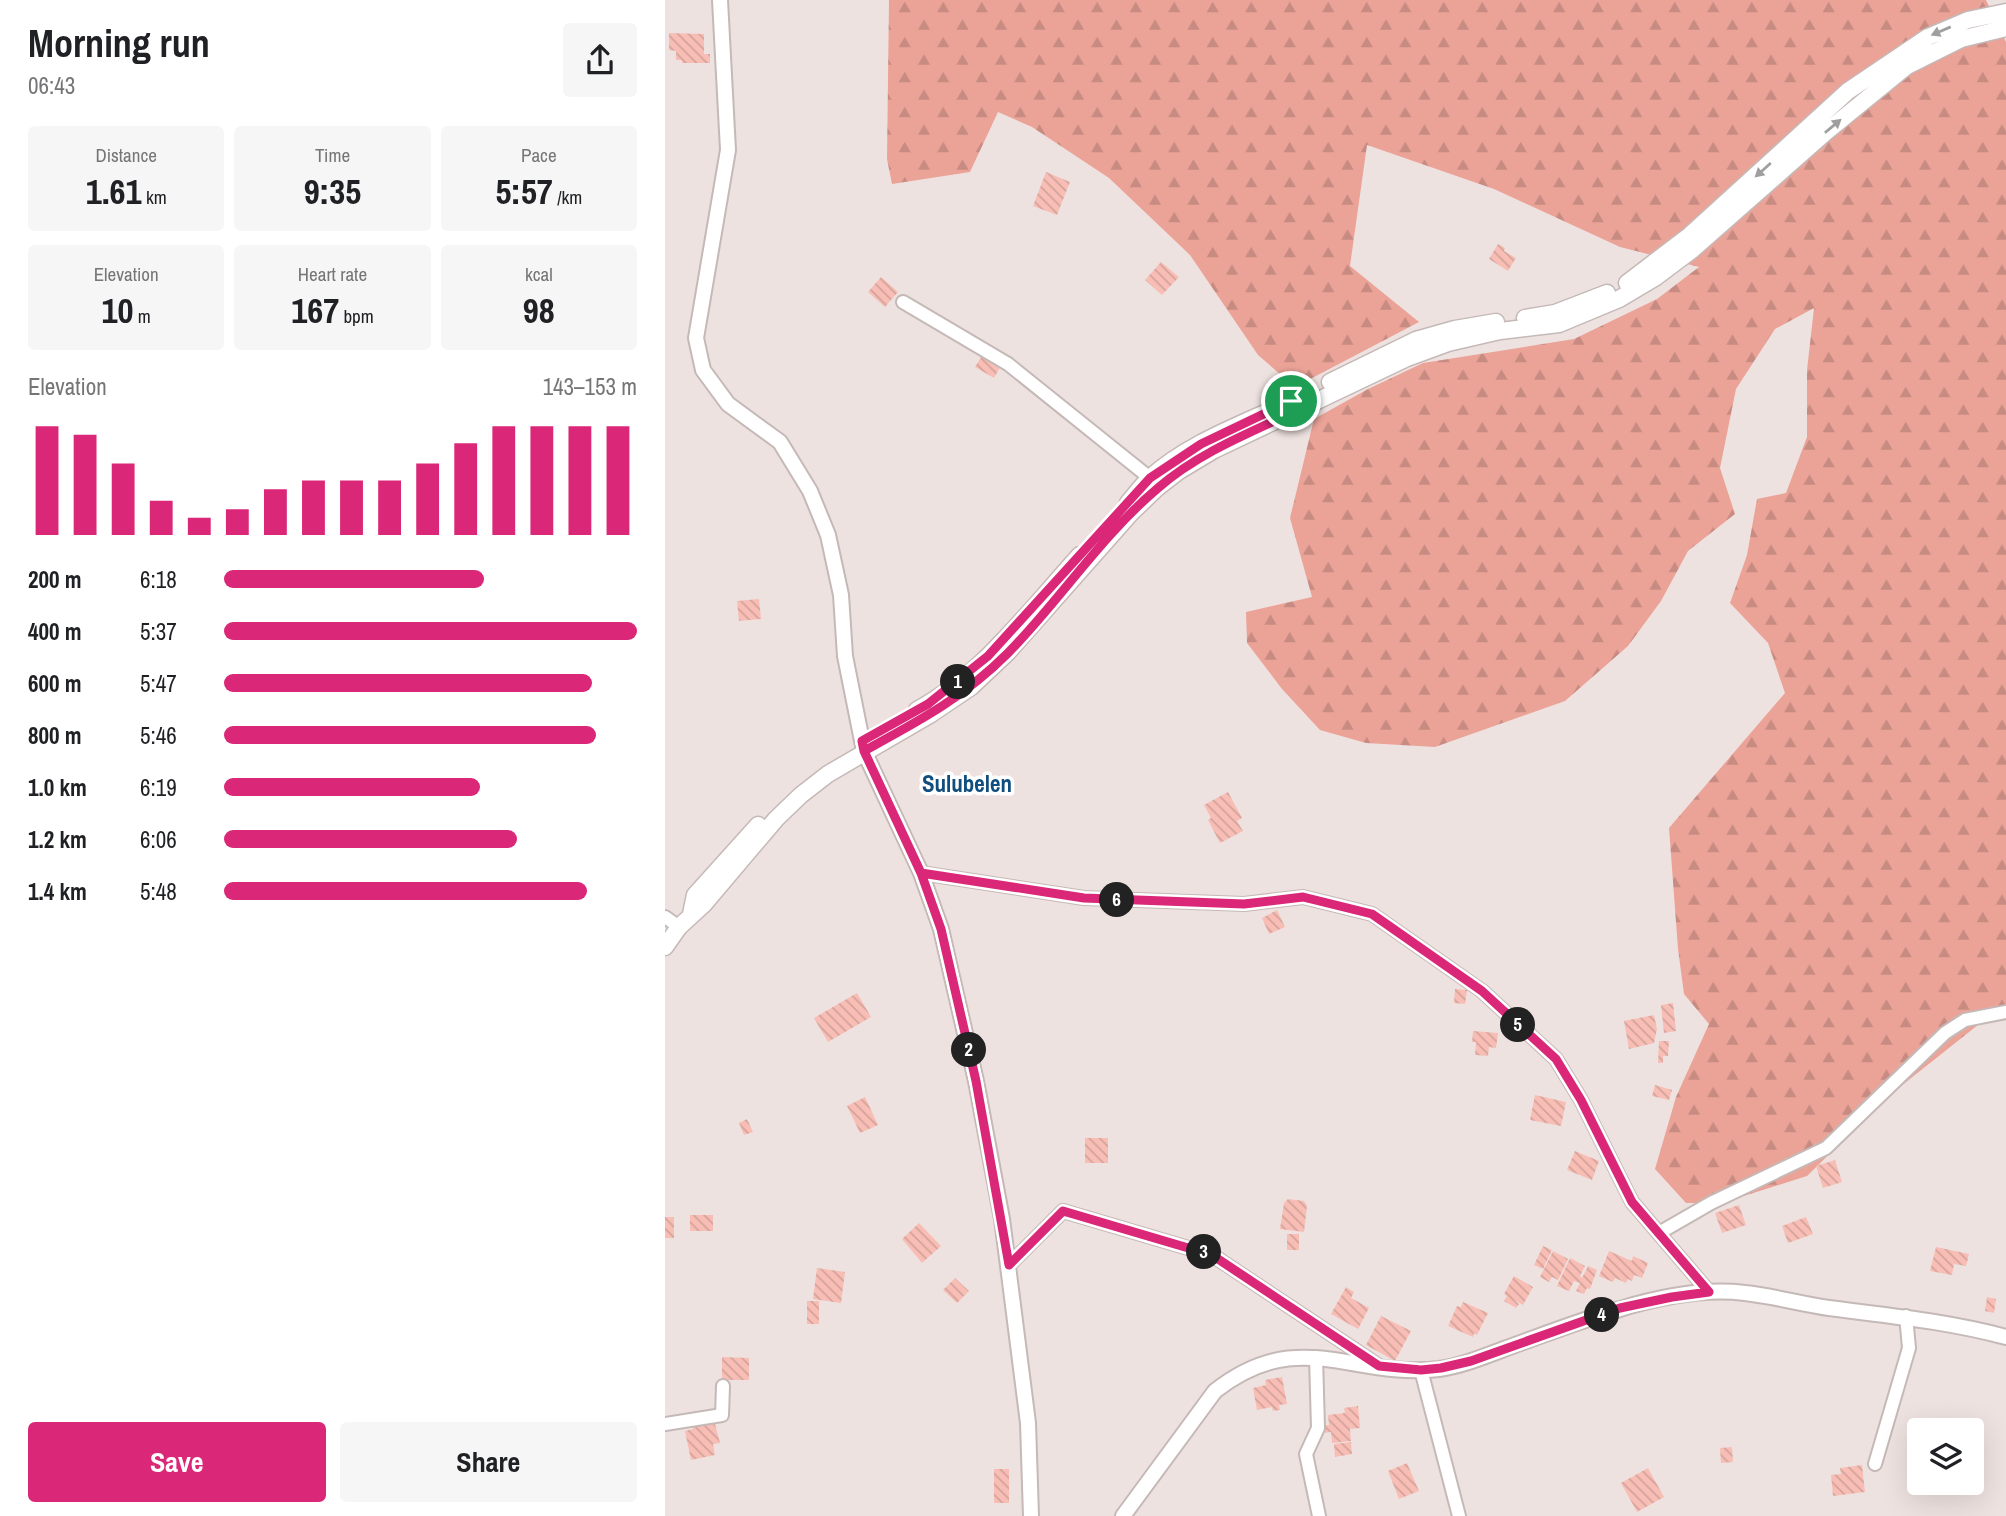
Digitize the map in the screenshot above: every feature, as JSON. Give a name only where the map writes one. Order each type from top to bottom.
[{"type":"main road","points":[[863,746],[952,701],[971,687],[1008,652],[1131,513],[1164,482],[1214,450],[1416,340],[1455,329],[1555,313],[1621,287],[1690,235],[1848,91],[1927,37],[1968,20],[2006,12]]},
{"type":"main road","points":[[665,947],[679,927],[704,904],[776,819],[801,795],[863,746],[928,704],[988,656],[1150,478],[1201,444],[1407,358],[1448,343],[1500,331],[1559,324],[1619,299],[1656,277],[1692,250],[1826,132],[1907,66],[1961,39],[2006,28]]},
{"type":"street","points":[[720,0],[728,150],[696,338],[703,370],[728,404],[780,442],[810,491],[828,535],[841,595],[845,656],[863,746],[921,873],[941,929],[974,1068],[1002,1219],[1028,1423],[1031,1516]]},
{"type":"street","points":[[904,302],[1008,363],[1150,478]]},
{"type":"street","points":[[921,873],[1098,899],[1244,904],[1303,897],[1372,914],[1482,991],[1556,1059],[1581,1100],[1632,1202],[1709,1292]]},
{"type":"street","points":[[665,917],[679,927]]},
{"type":"street","points":[[1659,1233],[1711,1203],[1826,1148],[1945,1033],[1965,1020],[2006,1012]]},
{"type":"street","points":[[1009,1265],[1063,1211],[1212,1255],[1379,1366]]},
{"type":"street","points":[[1122,1516],[1215,1391],[1234,1376],[1267,1362],[1294,1357],[1316,1357],[1421,1370],[1441,1368],[1471,1361],[1620,1308],[1709,1292],[1745,1293],[1827,1308],[1906,1317],[2006,1338]]},
{"type":"street","points":[[1875,1464],[1909,1348],[1906,1317]]},
{"type":"street","points":[[1316,1357],[1318,1428],[1306,1454],[1319,1516]]},
{"type":"street","points":[[1421,1370],[1459,1516]]},
{"type":"street","points":[[665,1424],[722,1415],[723,1386]]},
{"type":"green space","points":[[889,0],[1986,0],[2006,42],[2006,1010],[1993,1013],[1891,1094],[1807,1176],[1722,1203],[1686,1203],[1655,1169],[1676,1097],[1709,1024],[1684,994],[1669,828],[1785,693],[1768,643],[1730,603],[1747,555],[1757,499],[1786,493],[1807,437],[1807,370],[1814,308],[1775,329],[1736,389],[1720,468],[1735,514],[1688,551],[1661,601],[1628,646],[1565,701],[1435,747],[1366,743],[1320,730],[1282,689],[1247,643],[1246,612],[1312,597],[1290,518],[1314,419],[1423,363],[1574,339],[1657,299],[1699,267],[1620,247],[1494,189],[1367,145],[1350,266],[1419,322],[1295,387],[1258,355],[1190,255],[1109,178],[1032,127],[998,112],[970,172],[892,184],[887,159]]},
{"type":"building","points":[[669,33],[704,34],[704,54],[710,54],[710,63],[682,63],[682,60],[676,60],[676,51],[669,50]]},
{"type":"building","points":[[1046,172],[1070,182],[1057,215],[1033,206]]},
{"type":"building","points":[[1498,244],[1516,258],[1508,271],[1489,259]]},
{"type":"building","points":[[1161,262],[1179,277],[1162,295],[1145,280]]},
{"type":"building","points":[[881,277],[898,292],[885,307],[868,292]]},
{"type":"building","points":[[983,354],[1002,364],[994,378],[975,367]]},
{"type":"building","points":[[759,599],[761,619],[739,621],[737,601]]},
{"type":"building","points":[[1228,792],[1242,818],[1237,821],[1243,831],[1220,843],[1208,820],[1211,818],[1204,805]]},
{"type":"building","points":[[1277,910],[1285,927],[1269,934],[1262,918]]},
{"type":"building","points":[[1455,989],[1467,990],[1465,1004],[1454,1003]]},
{"type":"building","points":[[857,993],[871,1017],[828,1042],[814,1018]]},
{"type":"building","points":[[1673,1003],[1676,1031],[1664,1033],[1661,1005]]},
{"type":"building","points":[[1654,1015],[1657,1029],[1654,1043],[1629,1049],[1624,1021]]},
{"type":"building","points":[[1473,1031],[1498,1033],[1496,1048],[1489,1047],[1488,1056],[1475,1055]]},
{"type":"building","points":[[1659,1041],[1669,1041],[1668,1056],[1663,1056],[1663,1063],[1658,1063]]},
{"type":"building","points":[[1655,1085],[1672,1090],[1669,1100],[1652,1096]]},
{"type":"building","points":[[1535,1095],[1566,1102],[1561,1126],[1530,1120]]},
{"type":"building","points":[[865,1097],[878,1125],[860,1133],[847,1106]]},
{"type":"building","points":[[747,1119],[753,1132],[744,1135],[739,1123]]},
{"type":"building","points":[[1085,1138],[1108,1138],[1108,1163],[1085,1163]]},
{"type":"building","points":[[1575,1151],[1599,1161],[1592,1180],[1567,1170]]},
{"type":"building","points":[[1835,1160],[1842,1182],[1823,1188],[1816,1166]]},
{"type":"building","points":[[1288,1199],[1304,1201],[1307,1206],[1304,1232],[1280,1229],[1284,1203]]},
{"type":"building","points":[[1739,1205],[1746,1225],[1722,1233],[1715,1213]]},
{"type":"building","points":[[690,1215],[713,1215],[713,1231],[690,1231]]},
{"type":"building","points":[[665,1217],[674,1217],[674,1238],[665,1238]]},
{"type":"building","points":[[1806,1217],[1813,1234],[1788,1243],[1782,1226]]},
{"type":"building","points":[[919,1223],[941,1246],[922,1263],[902,1239]]},
{"type":"building","points":[[1287,1234],[1299,1234],[1299,1250],[1287,1250]]},
{"type":"building","points":[[1543,1246],[1552,1250],[1543,1269],[1534,1265]]},
{"type":"building","points":[[1936,1247],[1969,1254],[1966,1266],[1954,1264],[1952,1275],[1930,1271]]},
{"type":"building","points":[[1553,1251],[1568,1259],[1558,1280],[1552,1277],[1549,1282],[1540,1277]]},
{"type":"building","points":[[1609,1251],[1632,1261],[1633,1256],[1648,1263],[1642,1278],[1634,1275],[1632,1281],[1628,1279],[1626,1283],[1615,1278],[1613,1282],[1599,1276]]},
{"type":"building","points":[[1570,1258],[1585,1266],[1580,1276],[1582,1278],[1588,1266],[1597,1270],[1590,1289],[1587,1288],[1584,1294],[1576,1291],[1580,1283],[1574,1281],[1569,1291],[1557,1286]]},
{"type":"building","points":[[817,1268],[845,1272],[841,1303],[813,1299]]},
{"type":"building","points":[[1514,1276],[1533,1287],[1523,1305],[1514,1300],[1519,1304],[1516,1308],[1504,1301],[1507,1296],[1504,1294]]},
{"type":"building","points":[[955,1278],[969,1291],[957,1303],[943,1290]]},
{"type":"building","points":[[1346,1287],[1354,1292],[1351,1298],[1369,1308],[1358,1329],[1331,1314]]},
{"type":"building","points":[[1987,1297],[1996,1299],[1994,1313],[1985,1311]]},
{"type":"building","points":[[807,1301],[819,1301],[819,1324],[807,1324]]},
{"type":"building","points":[[1463,1302],[1488,1313],[1477,1335],[1474,1333],[1473,1337],[1448,1326],[1457,1306],[1461,1307]]},
{"type":"building","points":[[1381,1316],[1411,1331],[1395,1361],[1366,1345]]},
{"type":"building","points":[[722,1357],[749,1358],[749,1380],[722,1380]]},
{"type":"building","points":[[1282,1377],[1287,1404],[1279,1405],[1280,1410],[1273,1411],[1272,1407],[1257,1410],[1253,1388],[1266,1385],[1265,1380]]},
{"type":"building","points":[[1358,1406],[1360,1428],[1350,1429],[1351,1441],[1332,1443],[1331,1432],[1325,1433],[1324,1425],[1329,1425],[1328,1415],[1345,1413],[1344,1408]]},
{"type":"building","points":[[715,1424],[720,1443],[713,1444],[715,1455],[691,1460],[685,1431],[693,1429],[692,1427]]},
{"type":"building","points":[[1351,1442],[1352,1454],[1335,1457],[1334,1444]]},
{"type":"building","points":[[1732,1447],[1733,1462],[1721,1463],[1720,1448]]},
{"type":"building","points":[[1407,1463],[1419,1491],[1399,1499],[1388,1471]]},
{"type":"building","points":[[1862,1465],[1865,1492],[1833,1496],[1831,1475],[1841,1474],[1840,1468]]},
{"type":"building","points":[[1648,1468],[1664,1497],[1637,1512],[1621,1483]]},
{"type":"building","points":[[994,1469],[1009,1469],[1009,1503],[994,1503]]},
{"type":"district","name":"Sulubelen","points":[[967,783]]},
{"type":"route","points":[[1291,401],[1201,444],[1150,478],[988,656],[928,704],[862,741],[864,751],[921,873],[941,929],[976,1081],[1009,1265],[1063,1211],[1212,1255],[1379,1366],[1421,1370],[1471,1361],[1620,1308],[1709,1292],[1632,1202],[1581,1100],[1556,1059],[1482,991],[1372,914],[1303,897],[1244,904],[1084,898],[921,873],[893,812],[864,751],[931,714],[971,687],[1008,652],[1105,541],[1157,488],[1214,450],[1296,411],[1291,401]]}]
